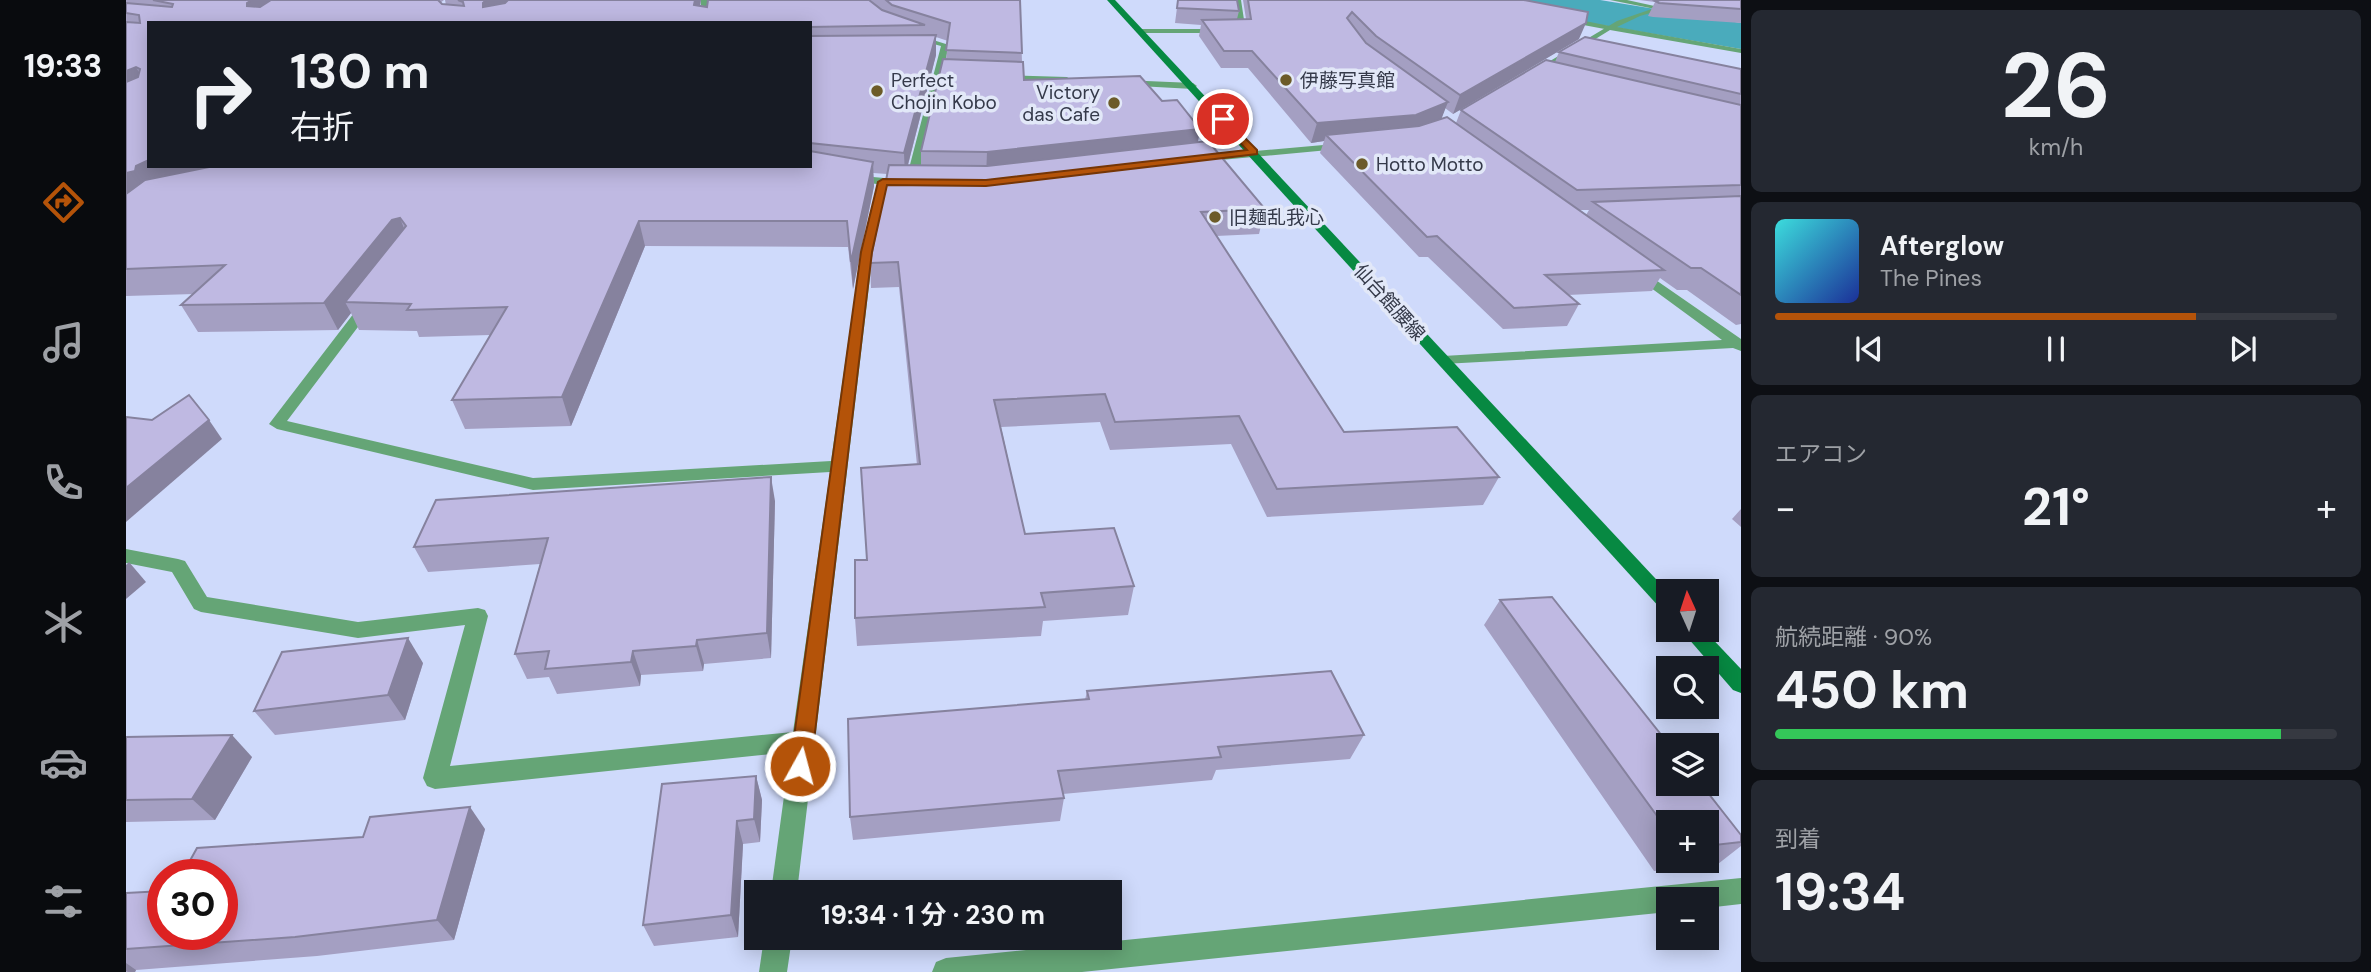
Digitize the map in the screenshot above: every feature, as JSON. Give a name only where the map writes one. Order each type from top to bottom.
[{"type":"main road","name":"仙台館腰線","points":[[1111,0],[1656,591]]},
{"type":"main road","points":[[1702,642],[1741,684]]},
{"type":"street","points":[[704,21],[705,0]]},
{"type":"street","points":[[1141,32],[1243,31],[1237,0]]},
{"type":"street","points":[[1614,0],[1653,7]]},
{"type":"street","points":[[1524,79],[1611,27],[1653,7],[1679,2]]},
{"type":"street","points":[[1553,17],[1741,51]]},
{"type":"street","points":[[834,176],[916,184],[945,45],[903,34]]},
{"type":"street","points":[[930,50],[944,50]]},
{"type":"street","points":[[1536,71],[1550,75]]},
{"type":"street","points":[[937,75],[951,76]]},
{"type":"street","points":[[992,78],[1075,81]]},
{"type":"street","points":[[1113,82],[1193,86]]},
{"type":"street","points":[[1185,161],[1254,152],[1362,145]]},
{"type":"street","points":[[786,880],[867,252],[883,182]]},
{"type":"street","points":[[1628,264],[1739,344]]},
{"type":"street","points":[[376,294],[277,424],[533,484],[839,466]]},
{"type":"street","points":[[1443,359],[1739,344]]},
{"type":"street","points":[[126,556],[178,566],[201,604],[358,630],[478,616],[435,778],[804,741]]},
{"type":"street","points":[[946,972],[1741,891]]},
{"type":"street","points":[[773,972],[776,950]]},
{"type":"building","points":[[153,0],[252,0],[247,6],[260,7],[271,0],[438,0],[442,4],[464,6],[463,2],[458,0],[486,0],[483,7],[508,0],[695,0],[694,5],[707,7],[708,0],[869,0],[882,10],[925,25],[812,27],[812,21],[147,21],[147,161],[136,166],[135,171],[126,173],[126,82],[138,77],[140,69],[136,67],[126,71],[126,22],[140,23],[139,15],[126,13],[126,3],[172,7],[173,4]]},
{"type":"building","points":[[886,0],[1020,0],[1022,53],[946,50],[950,23],[892,5]]},
{"type":"building","points":[[1178,0],[1237,0],[1239,11],[1177,8]]},
{"type":"building","points":[[1248,0],[1524,0],[1588,12],[1586,23],[1460,95],[1376,36],[1352,12],[1347,18],[1366,43],[1448,102],[1416,115],[1317,123],[1252,51],[1224,51],[1202,20],[1251,19]]},
{"type":"building","points":[[1741,0],[1741,9],[1655,1]]},
{"type":"building","points":[[936,35],[904,153],[812,143],[812,36]]},
{"type":"building","points":[[1585,37],[1741,69],[1741,94],[1559,52]]},
{"type":"building","points":[[943,59],[1023,62],[1024,80],[1140,76],[1162,101],[1177,100],[1200,129],[987,152],[921,151]]},
{"type":"building","points":[[1546,60],[1741,105],[1741,185],[1577,190],[1461,110]]},
{"type":"building","points":[[1447,117],[1664,270],[1545,275],[1579,304],[1514,308],[1437,236],[1427,237],[1326,135],[1419,126]]},
{"type":"building","points":[[1208,141],[1265,209],[1201,212],[1344,432],[1457,427],[1499,477],[1277,489],[1239,416],[1115,422],[1105,394],[994,400],[1025,534],[1114,528],[1134,586],[1041,593],[1045,607],[855,618],[855,560],[867,560],[861,468],[920,464],[898,262],[870,263],[889,165],[987,166]]},
{"type":"building","points":[[812,151],[873,162],[851,262],[847,221],[639,221],[562,397],[452,400],[507,307],[407,310],[411,304],[345,302],[406,226],[400,218],[392,220],[324,303],[181,305],[225,265],[126,269],[126,194],[145,180],[204,168],[812,168]]},
{"type":"building","points":[[1741,196],[1741,295],[1701,268],[1691,268],[1593,202]]},
{"type":"building","points":[[189,395],[209,420],[126,488],[126,417],[152,420]]},
{"type":"building","points":[[771,477],[767,633],[697,640],[696,646],[633,651],[631,662],[545,669],[549,651],[515,654],[548,538],[414,547],[436,500]]},
{"type":"building","points":[[1552,597],[1660,733],[1656,733],[1656,796],[1710,796],[1741,835],[1741,842],[1719,845],[1719,810],[1656,810],[1656,814],[1500,600]]},
{"type":"building","points":[[408,638],[388,695],[254,711],[282,652]]},
{"type":"building","points":[[1331,671],[1364,735],[1218,747],[1221,757],[1058,771],[1064,798],[850,817],[848,719],[1089,699],[1087,691]]},
{"type":"building","points":[[232,735],[192,799],[126,800],[126,737]]},
{"type":"building","points":[[756,776],[754,819],[737,821],[731,915],[643,925],[662,784]]},
{"type":"building","points":[[470,807],[437,920],[238,941],[238,859],[191,859],[197,848],[363,837],[370,817]]},
{"type":"building","points":[[147,892],[147,948],[126,949],[126,893]]},
{"type":"waterway","points":[[1526,0],[1741,36]]},
{"type":"place","name":"伊藤写真館","points":[[1286,80]]},
{"type":"place","name":"Perfect Chojin Kobo","points":[[877,91]]},
{"type":"place","name":"Victory das Cafe","points":[[1114,103]]},
{"type":"place","name":"Hotto Motto","points":[[1362,164]]},
{"type":"place","name":"旧麺乱我心","points":[[1215,217]]},
{"type":"route","points":[[800,766],[867,252],[883,182],[986,183],[1254,152],[1223,119]]}]
